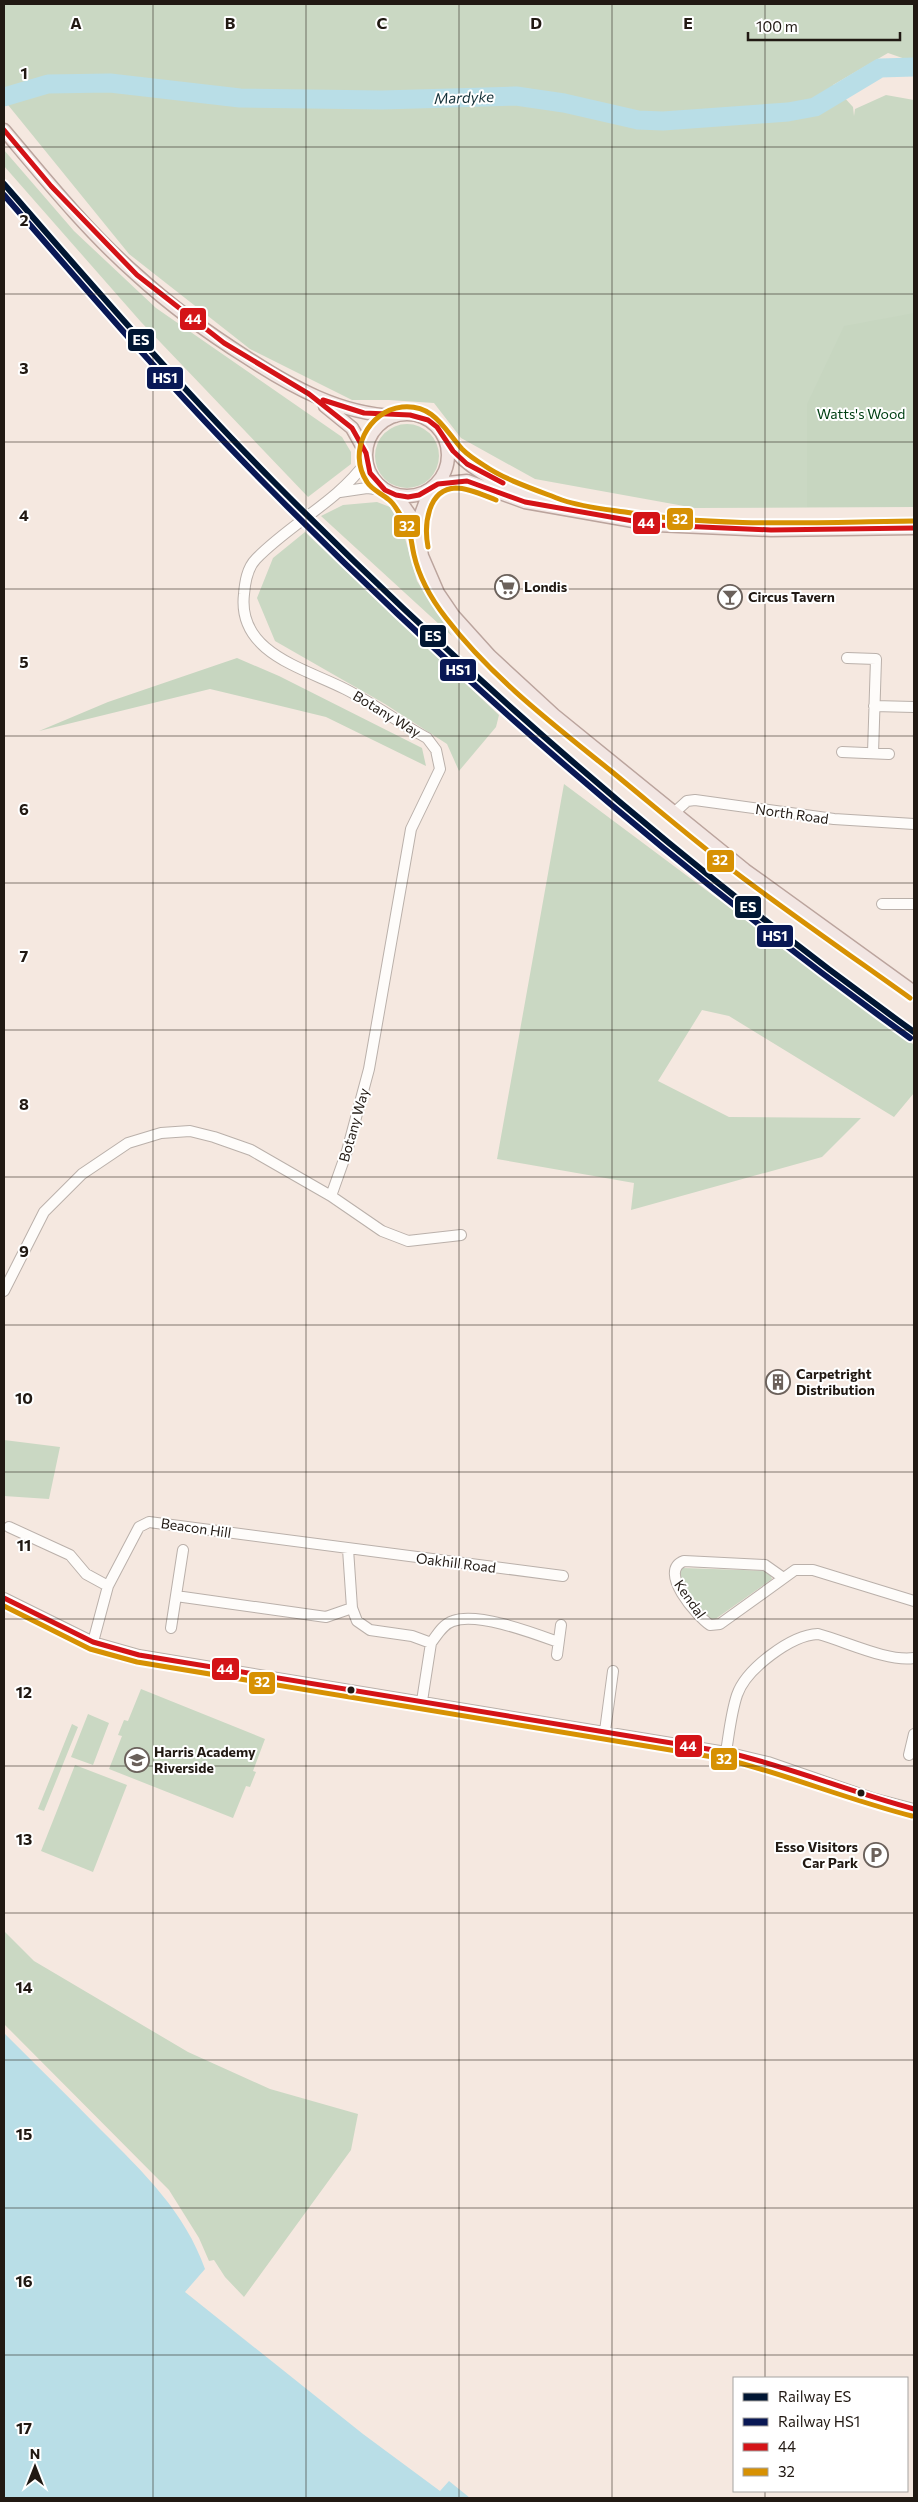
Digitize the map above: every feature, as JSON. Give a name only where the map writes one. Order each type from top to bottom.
[{"type":"main road","points":[[4,130],[51,186],[137,275],[224,342],[309,394],[352,428],[366,457],[373,478],[390,492],[416,525],[422,556],[430,576],[452,615],[470,635],[554,715],[745,870],[914,992]]},
{"type":"main road","points":[[309,394],[349,410],[395,416],[420,416],[435,425],[458,456],[484,475],[563,508]]},
{"type":"main road","points":[[366,457],[368,443],[375,430],[386,420],[395,416]]},
{"type":"main road","points":[[416,525],[448,463],[446,439]]},
{"type":"main road","points":[[390,492],[408,497],[453,481],[467,481],[525,502],[563,508],[609,519],[664,526],[771,530],[914,528]]},
{"type":"street","name":"Botany Way","points":[[331,1196],[347,1152],[370,1069],[411,829],[440,769],[436,750],[427,738],[347,690],[273,655],[252,632],[246,620],[243,604],[246,580],[254,561],[295,524],[340,492],[366,457]]},
{"type":"street","name":"Botany Way","points":[[340,492],[367,488],[390,492]]},
{"type":"street","points":[[847,658],[876,659],[873,753]]},
{"type":"street","points":[[874,706],[914,707]]},
{"type":"street","points":[[842,752],[890,754]]},
{"type":"street","name":"North Road","points":[[675,812],[687,801],[695,800],[820,818],[873,823],[914,824]]},
{"type":"street","points":[[882,904],[914,904]]},
{"type":"street","points":[[4,1291],[44,1212],[82,1174],[128,1143],[161,1133],[190,1131],[251,1150],[331,1196],[382,1231],[408,1241],[461,1234]]},
{"type":"street","name":"Beacon Hill","points":[[93,1642],[108,1586],[139,1527],[149,1522],[348,1549]]},
{"type":"street","points":[[9,1527],[70,1555],[86,1574],[108,1586]]},
{"type":"street","points":[[348,1549],[352,1608],[357,1621],[370,1630],[412,1636],[431,1643]]},
{"type":"street","name":"Oakhill Road","points":[[348,1549],[564,1576]]},
{"type":"street","points":[[171,1628],[183,1550]]},
{"type":"street","name":"Kendal","points":[[782,1578],[765,1565],[684,1561],[677,1565],[674,1573],[675,1581],[682,1592],[710,1625],[720,1624],[727,1620],[795,1570],[813,1570],[914,1601]]},
{"type":"street","points":[[176,1596],[326,1617],[352,1608]]},
{"type":"street","points":[[4,1598],[93,1642],[139,1655],[726,1752],[768,1762],[872,1798],[914,1809]]},
{"type":"street","points":[[422,1701],[431,1643],[444,1626],[453,1621],[470,1620],[508,1625],[558,1642]]},
{"type":"street","points":[[557,1655],[561,1625]]},
{"type":"street","points":[[726,1752],[737,1693],[748,1677],[766,1659],[797,1638],[806,1634],[818,1634],[885,1654],[906,1659],[914,1658]]},
{"type":"street","points":[[605,1731],[613,1671]]},
{"type":"street","points":[[909,1755],[914,1734]]},
{"type":"green space","points":[[4,4],[914,4],[914,62],[888,53],[833,85],[853,107],[854,116],[855,109],[886,95],[914,100],[914,507],[695,508],[535,479],[461,438],[434,403],[352,400],[250,349],[129,254],[4,100]]},
{"type":"green space","points":[[4,150],[74,231],[156,308],[342,437],[351,452],[351,464],[308,497],[141,322],[4,166]]},
{"type":"green space","name":"Watts's Wood","points":[[914,313],[914,507],[807,507],[807,404],[844,326]]},
{"type":"green space","points":[[401,424],[413,424],[430,433],[437,444],[439,456],[437,468],[430,479],[413,488],[401,488],[389,483],[380,474],[375,462],[375,450],[380,438],[389,429]]},
{"type":"green space","points":[[377,502],[390,507],[403,531],[417,581],[452,636],[321,516],[343,505]]},
{"type":"green space","points":[[305,532],[499,715],[496,727],[459,771],[447,744],[385,704],[275,641],[257,598],[273,558]]},
{"type":"green space","points":[[237,658],[279,676],[422,748],[426,766],[326,717],[210,689],[39,731],[108,702]]},
{"type":"green space","points":[[564,784],[914,1045],[914,1093],[894,1117],[729,1016],[702,1010],[658,1081],[729,1117],[861,1118],[822,1157],[631,1210],[634,1183],[497,1159]]},
{"type":"green space","points":[[4,1440],[60,1447],[49,1499],[4,1496]]},
{"type":"green space","points":[[683,1568],[769,1571],[772,1579],[714,1620],[708,1618],[681,1581],[679,1570]]},
{"type":"green space","points":[[141,1689],[265,1739],[253,1771],[256,1772],[250,1787],[246,1786],[233,1818],[109,1769],[122,1736],[118,1735],[124,1720],[128,1721]]},
{"type":"green space","points":[[88,1714],[109,1723],[93,1765],[71,1757]]},
{"type":"green space","points":[[72,1724],[78,1727],[44,1811],[38,1809]]},
{"type":"green space","points":[[75,1765],[127,1785],[93,1872],[41,1851]]},
{"type":"green space","points":[[4,1931],[34,1961],[188,2052],[270,2089],[358,2114],[351,2150],[244,2297],[225,2277],[214,2260],[209,2261],[199,2238],[169,2190],[4,2024]]},
{"type":"water","points":[[4,2033],[132,2161],[174,2211],[197,2248],[205,2269],[185,2292],[363,2434],[440,2491],[449,2481],[470,2498],[4,2498]]},
{"type":"waterway","name":"Mardyke","points":[[4,97],[48,84],[110,83],[240,98],[382,100],[516,96],[564,103],[638,120],[663,121],[788,112],[815,107],[880,68],[914,67]]},
{"type":"rail line","name":"ES","points":[[4,184],[136,335],[238,445],[348,556],[425,629],[582,770],[663,838],[745,905],[914,1032]]},
{"type":"rail line","name":"HS1","points":[[4,195],[133,343],[233,451],[342,561],[419,634],[497,706],[658,844],[824,975],[910,1038]]},
{"type":"transit line","name":"44","points":[[4,130],[51,186],[137,275],[224,343],[309,394],[352,428],[366,453],[370,473],[385,490],[396,495],[408,497],[419,495],[438,484],[467,481],[525,502],[656,525],[771,530],[914,528]]},
{"type":"transit line","name":"44","points":[[323,400],[364,413],[410,415],[428,420],[437,427],[453,451],[467,464],[503,483]]},
{"type":"transit line","name":"32","points":[[910,998],[784,908],[710,852],[546,718],[483,660],[446,618],[431,596],[419,572],[405,521],[392,502],[369,485],[361,470],[360,446],[364,435],[379,416],[390,410],[413,407],[422,409],[437,419],[464,451],[493,471],[522,485],[577,504],[661,517],[733,522],[914,521]]},
{"type":"transit line","name":"32","points":[[428,547],[427,519],[433,502],[446,490],[461,488],[496,500]]},
{"type":"transit line","name":"44","points":[[4,1598],[93,1642],[139,1655],[726,1752],[914,1809]]},
{"type":"transit line","name":"32","points":[[4,1606],[90,1649],[137,1662],[725,1759],[912,1816]]},
{"type":"place","name":"Londis","points":[[507,587]]},
{"type":"place","name":"Circus Tavern","points":[[730,597]]},
{"type":"place","name":"Carpetright Distribution","points":[[778,1382]]},
{"type":"place","name":"Harris Academy Riverside","points":[[137,1760]]},
{"type":"place","name":"Esso Visitors Car Park","points":[[876,1855]]}]
